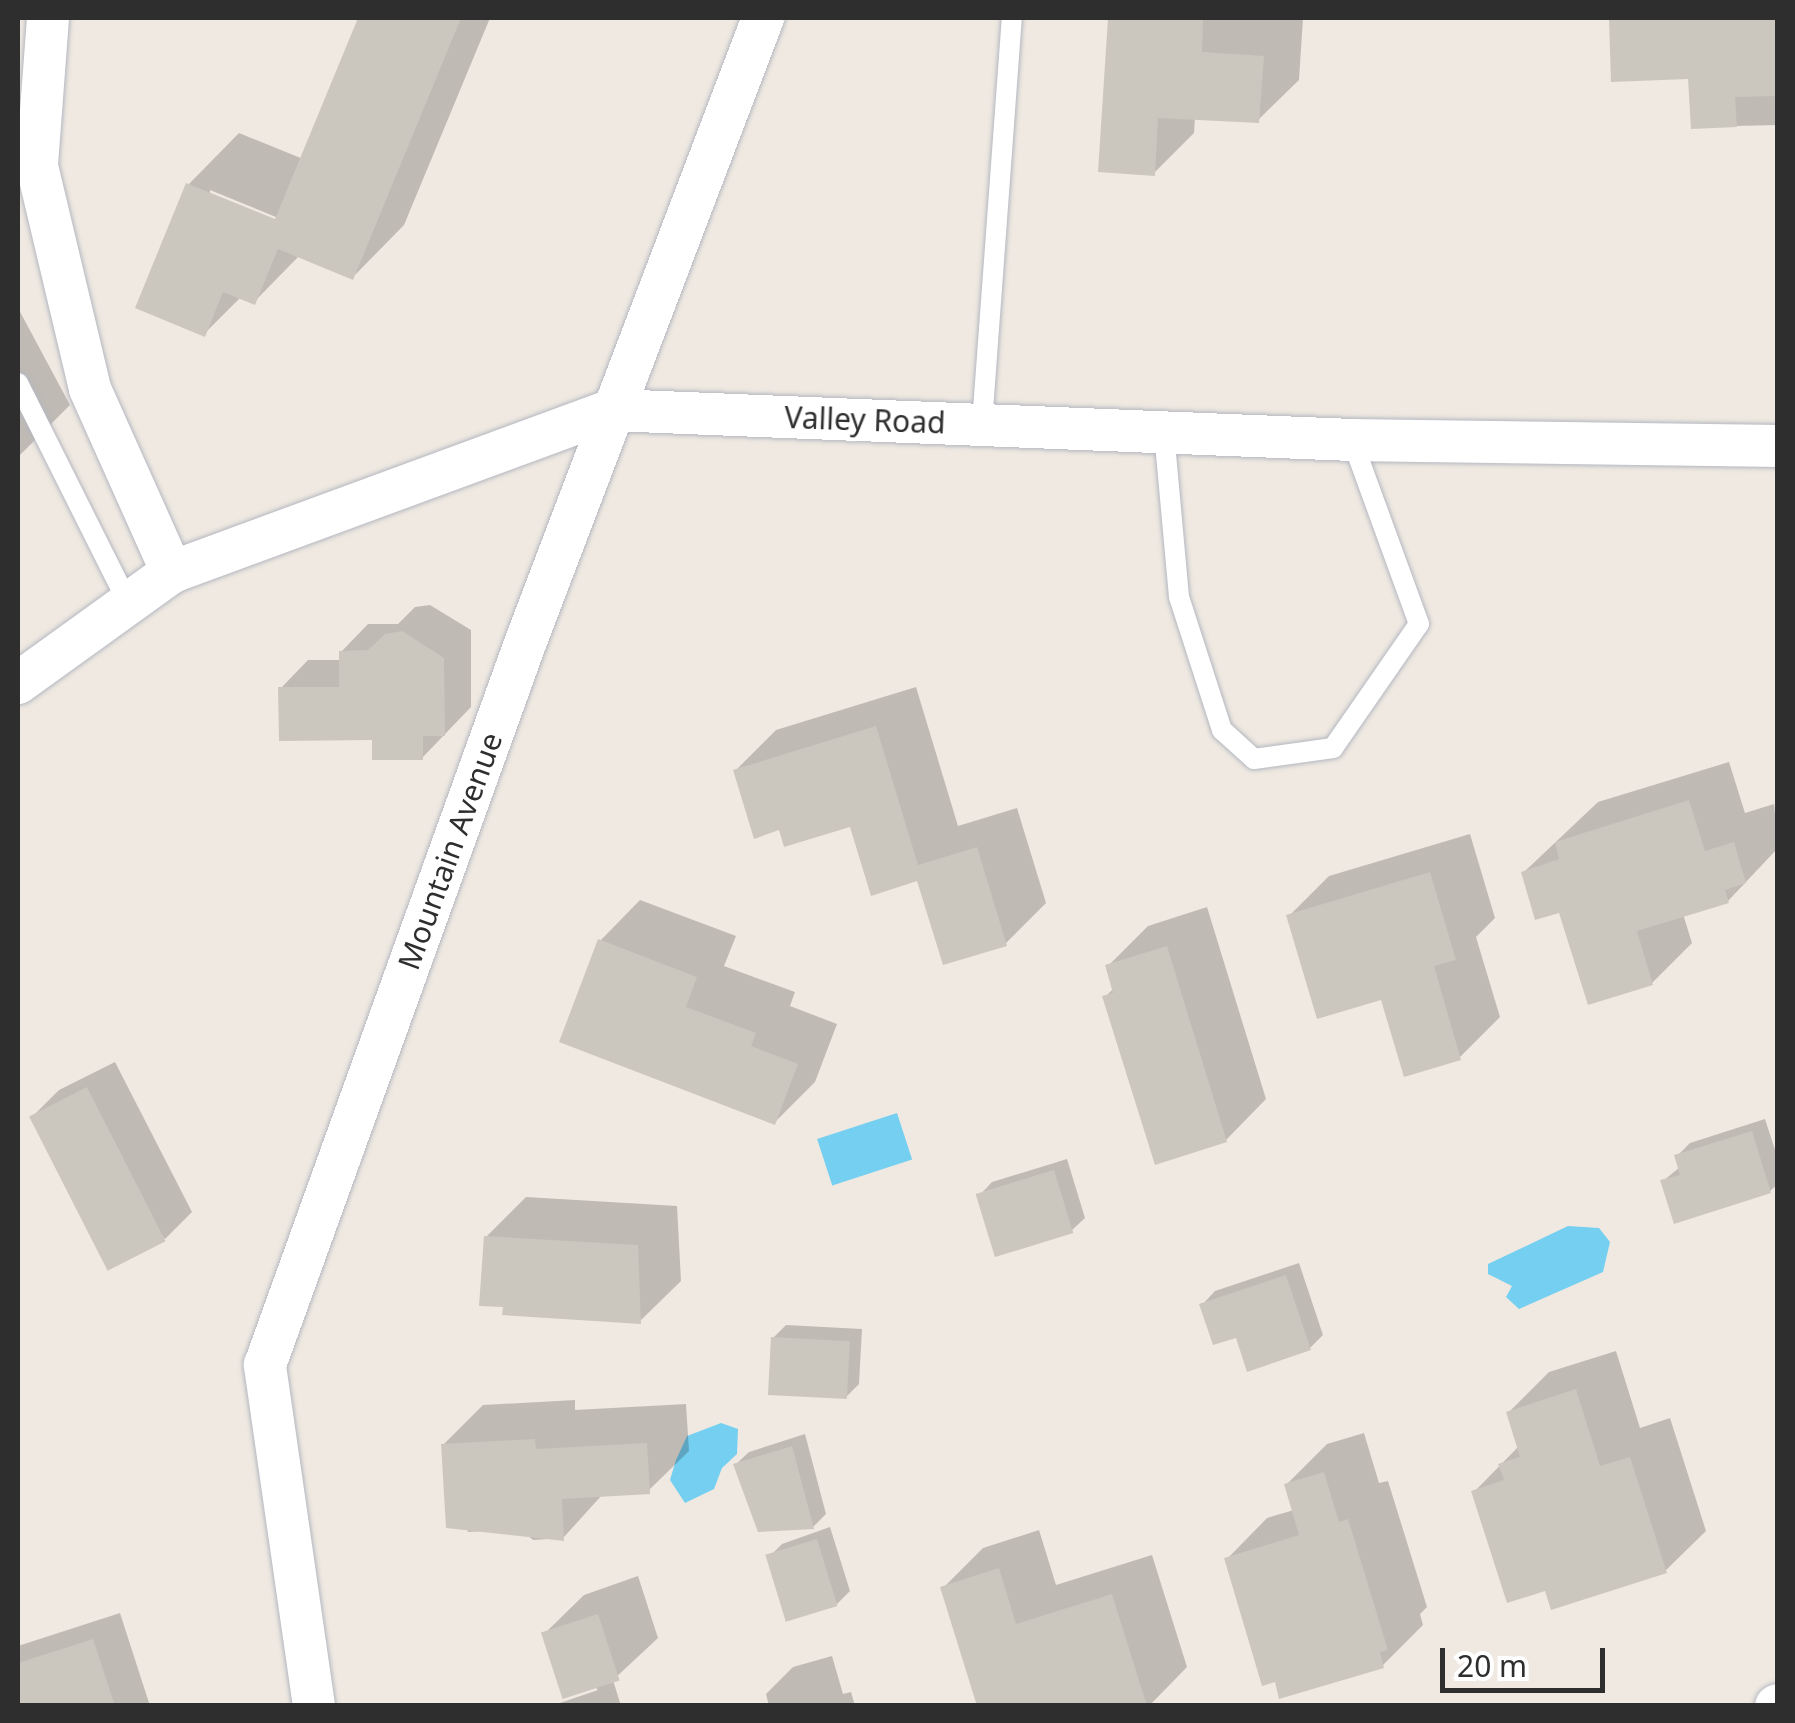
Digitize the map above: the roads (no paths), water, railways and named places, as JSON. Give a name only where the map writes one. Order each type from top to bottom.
[{"type":"street","points":[[48,18],[37,166],[90,389],[172,572]]},
{"type":"street","name":"Mountain Avenue","points":[[314,1706],[265,1366],[612,410],[763,18]]},
{"type":"street","name":"Valley Road","points":[[18,683],[172,572],[612,410],[1352,440],[1778,446]]},
{"type":"lane","points":[[982,424],[1012,18]]},
{"type":"lane","points":[[18,383],[128,603]]},
{"type":"lane","points":[[1164,432],[1179,597],[1222,730],[1254,759],[1333,748],[1419,624],[1352,440]]},
{"type":"water","points":[[897,1113],[912,1160],[832,1186],[817,1139]]},
{"type":"water","points":[[1568,1226],[1599,1228],[1610,1242],[1603,1272],[1519,1309],[1506,1297],[1512,1286],[1488,1274],[1488,1264]]},
{"type":"water","points":[[721,1423],[738,1429],[737,1454],[722,1468],[714,1489],[685,1503],[670,1480],[676,1460],[687,1436]]}]
